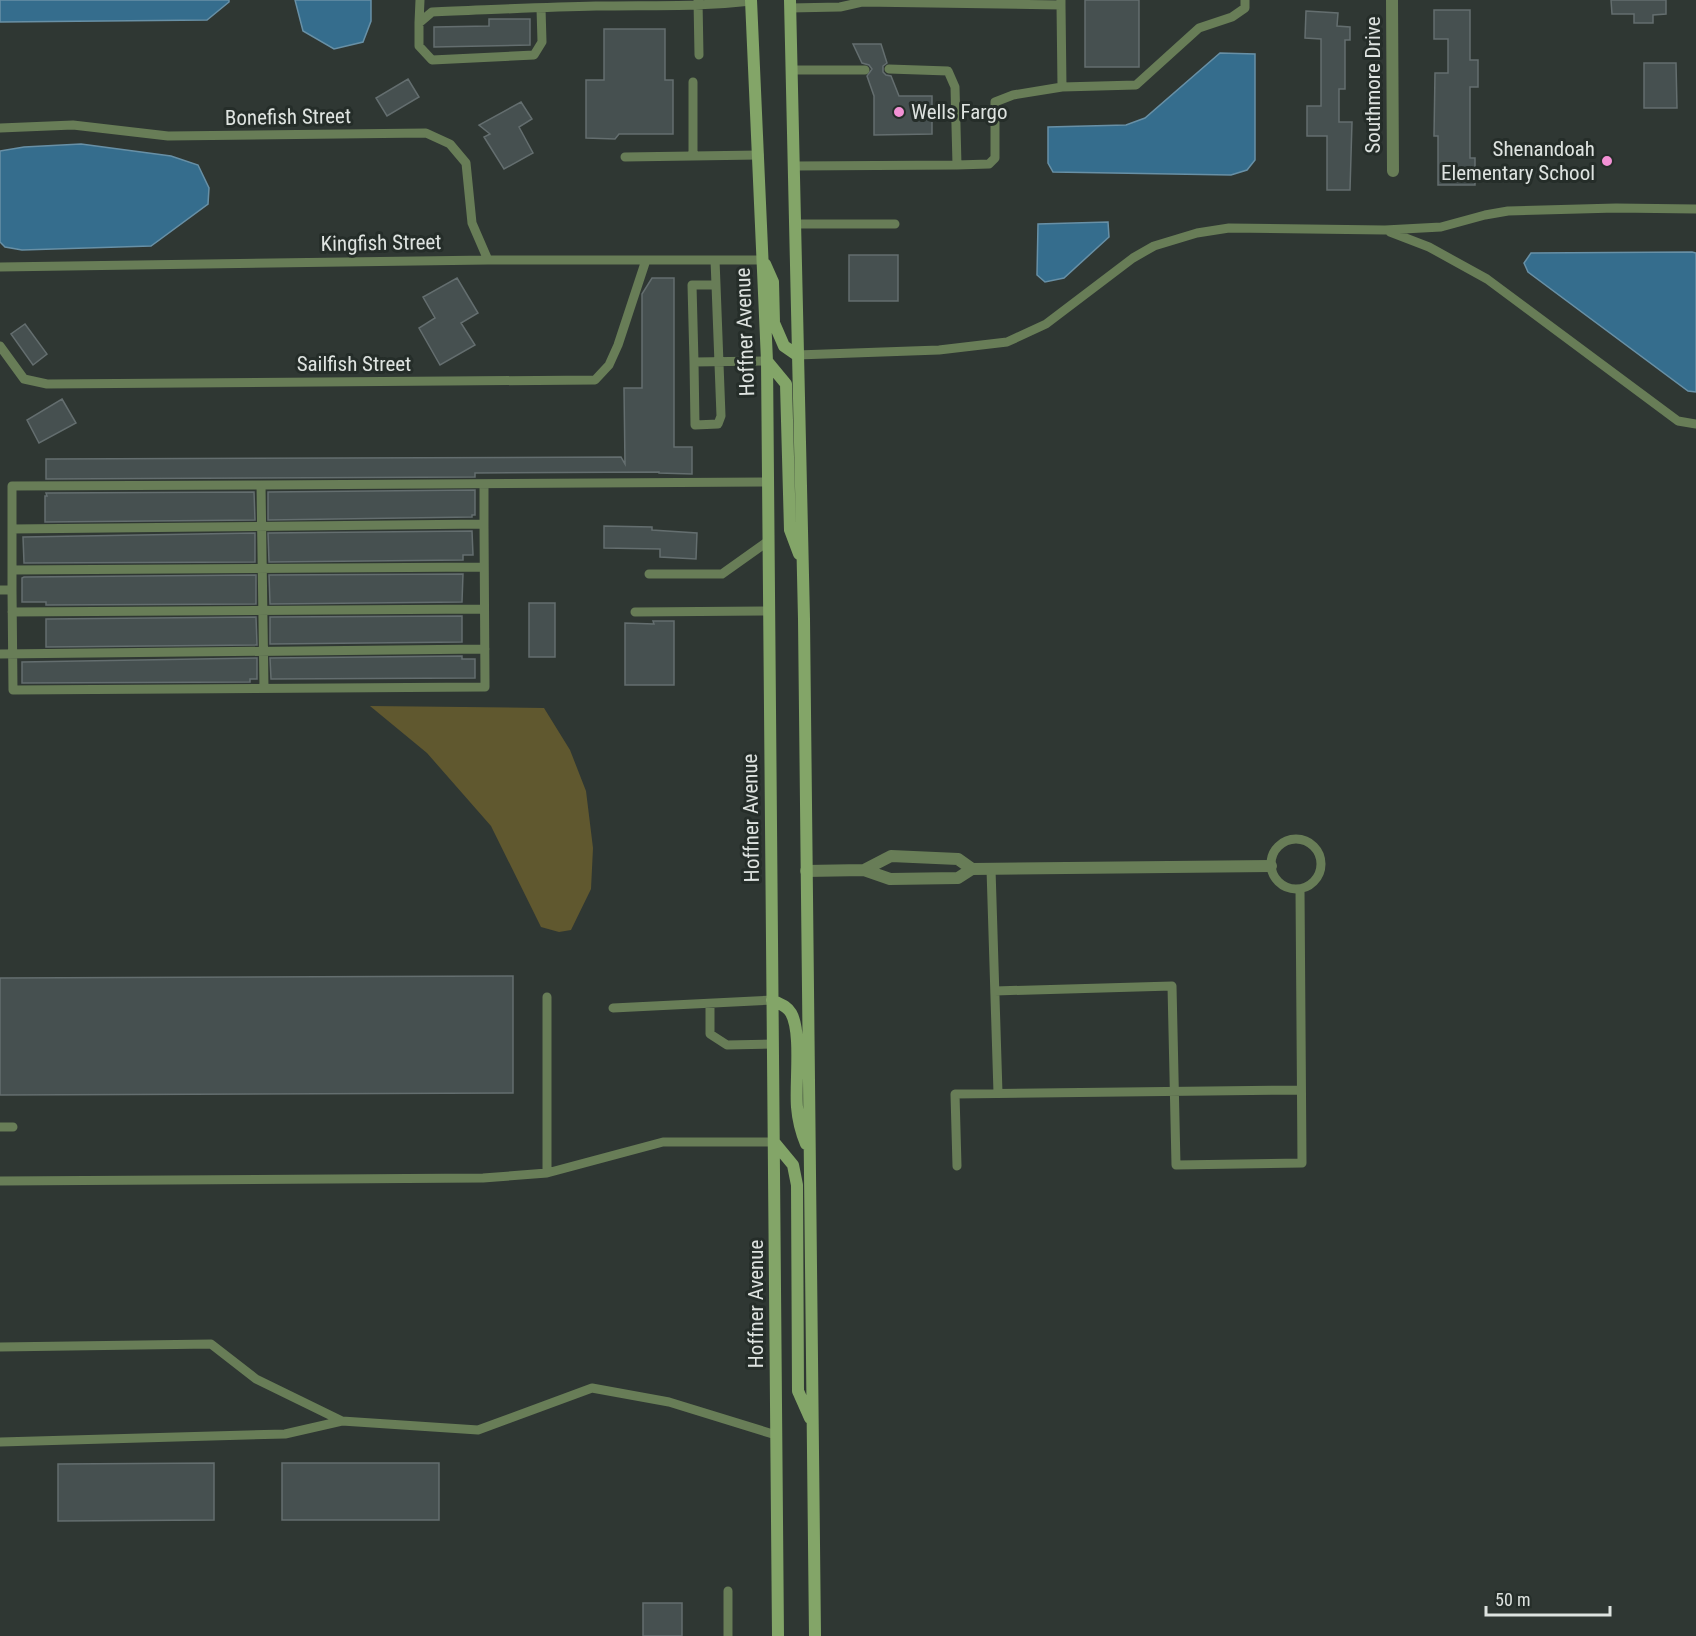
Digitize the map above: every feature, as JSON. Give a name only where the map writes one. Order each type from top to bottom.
[{"type":"main road","name":"Hoffner Avenue","points":[[751,1],[767,361],[778,1636]]},
{"type":"main road","points":[[790,4],[795,166],[807,871],[815,1636]]},
{"type":"main road","points":[[763,261],[773,282],[774,323],[784,346],[797,355]]},
{"type":"main road","points":[[767,361],[786,384],[790,530],[802,564]]},
{"type":"main road","points":[[772,1000],[784,1005],[792,1015],[796,1036],[797,1106],[801,1131],[810,1154]]},
{"type":"main road","points":[[774,1142],[793,1165],[797,1185],[798,1391],[813,1424]]},
{"type":"street","name":"Southmore Drive","points":[[1392,0],[1393,171]]},
{"type":"street","points":[[864,870],[891,856],[958,859],[972,870]]},
{"type":"street","points":[[807,871],[864,870],[890,879],[958,878],[972,870],[991,869],[1271,866]]},
{"type":"lane","points":[[420,0],[419,46],[432,60],[534,56],[542,42],[541,8]]},
{"type":"lane","points":[[795,166],[989,164],[995,158],[995,102],[1013,95],[1062,87],[1136,85],[1199,27],[1232,17],[1245,8],[1245,0]]},
{"type":"lane","points":[[419,23],[432,12],[541,8],[556,4],[751,1]]},
{"type":"lane","points":[[698,2],[699,55]]},
{"type":"lane","points":[[790,4],[1061,3],[1062,87]]},
{"type":"lane","points":[[889,69],[948,71],[955,87],[957,165]]},
{"type":"lane","points":[[791,70],[865,70]]},
{"type":"lane","points":[[693,82],[693,155]]},
{"type":"lane","name":"Bonefish Street","points":[[0,128],[73,125],[168,136],[426,133],[450,144],[466,163],[472,223],[488,260]]},
{"type":"lane","points":[[625,157],[759,155]]},
{"type":"lane","points":[[797,355],[939,350],[1007,342],[1046,324],[1133,258],[1173,239],[1197,232],[1229,228],[1385,230],[1441,227],[1508,211],[1616,208],[1696,209]]},
{"type":"lane","points":[[795,224],[895,224]]},
{"type":"lane","points":[[1385,230],[1429,247],[1487,279],[1678,420],[1696,424]]},
{"type":"lane","name":"Kingfish Street","points":[[0,267],[488,260],[763,261]]},
{"type":"lane","points":[[715,260],[717,285],[720,361],[721,416],[718,424],[695,425],[692,285],[717,285]]},
{"type":"lane","name":"Sailfish Street","points":[[0,346],[24,379],[47,384],[595,380],[609,365],[618,345],[646,261]]},
{"type":"lane","points":[[694,362],[767,361]]},
{"type":"lane","points":[[484,484],[485,687],[14,690],[12,486],[768,482]]},
{"type":"lane","points":[[261,485],[264,688]]},
{"type":"lane","points":[[12,528],[484,524]]},
{"type":"lane","points":[[649,574],[722,574],[767,542]]},
{"type":"lane","points":[[12,570],[484,567]]},
{"type":"lane","points":[[0,590],[12,590]]},
{"type":"lane","points":[[12,612],[484,609]]},
{"type":"lane","points":[[635,612],[769,611]]},
{"type":"lane","points":[[0,654],[485,649]]},
{"type":"lane","points":[[1297,839],[1312,845],[1318,851],[1321,867],[1314,882],[1300,889],[1284,886],[1277,881],[1271,866],[1276,850],[1282,844],[1297,839]]},
{"type":"lane","points":[[991,869],[998,1093]]},
{"type":"lane","points":[[995,991],[1172,986],[1176,1165],[1302,1163],[1300,889]]},
{"type":"lane","points":[[547,997],[548,1173]]},
{"type":"lane","points":[[613,1008],[772,1000]]},
{"type":"lane","points":[[710,1004],[710,1034],[728,1045],[773,1044]]},
{"type":"lane","points":[[957,1166],[955,1094],[1301,1090]]},
{"type":"lane","points":[[0,1127],[13,1127]]},
{"type":"lane","points":[[0,1181],[483,1178],[548,1173],[663,1142],[774,1142]]},
{"type":"lane","points":[[0,1347],[211,1344],[256,1378],[342,1421]]},
{"type":"lane","points":[[0,1442],[285,1434],[342,1421],[478,1430],[592,1388],[669,1402],[777,1435]]},
{"type":"lane","points":[[728,1591],[728,1636]]},
{"type":"shaded area","points":[[370,706],[544,708],[570,750],[586,791],[593,848],[591,889],[571,930],[559,932],[541,927],[491,826],[427,753]]},
{"type":"water","points":[[0,0],[229,0],[229,2],[207,20],[0,22]]},
{"type":"water","points":[[295,0],[371,0],[371,21],[363,42],[334,49],[303,31]]},
{"type":"water","points":[[1220,53],[1255,54],[1255,160],[1247,170],[1231,175],[1053,172],[1048,163],[1048,127],[1126,125],[1145,118]]},
{"type":"water","points":[[81,144],[171,156],[198,165],[209,188],[208,204],[151,246],[22,250],[5,247],[0,242],[0,151],[24,147]]},
{"type":"water","points":[[1108,222],[1109,237],[1064,278],[1045,282],[1037,275],[1038,224]]},
{"type":"water","points":[[1531,253],[1696,253],[1696,392],[1688,391],[1528,272],[1524,263]]},
{"type":"building","points":[[1085,0],[1139,0],[1139,67],[1085,67]]},
{"type":"building","points":[[1611,0],[1666,0],[1666,14],[1653,15],[1653,23],[1634,23],[1634,14],[1612,14]]},
{"type":"building","points":[[1434,10],[1470,10],[1470,60],[1478,60],[1478,87],[1470,87],[1470,158],[1475,158],[1475,185],[1438,185],[1438,136],[1434,136],[1435,73],[1448,73],[1448,39],[1434,39]]},
{"type":"building","points":[[1306,11],[1338,13],[1337,26],[1350,27],[1350,40],[1345,40],[1345,89],[1339,89],[1339,122],[1352,122],[1350,190],[1327,190],[1327,136],[1307,136],[1307,106],[1321,106],[1321,39],[1305,38]]},
{"type":"building","points":[[489,19],[530,19],[530,45],[434,47],[434,27],[489,26]]},
{"type":"building","points":[[604,29],[665,29],[665,80],[673,80],[673,134],[619,134],[615,139],[586,138],[586,80],[604,80]]},
{"type":"building","points":[[853,44],[881,44],[887,63],[883,66],[883,72],[891,76],[899,96],[932,96],[932,134],[874,135],[874,96],[867,76],[872,69],[869,65],[862,63]]},
{"type":"building","points":[[1644,63],[1676,63],[1677,108],[1644,108]]},
{"type":"building","points":[[408,79],[419,97],[387,116],[376,98]]},
{"type":"building","points":[[521,102],[532,119],[519,127],[533,153],[504,169],[484,137],[490,134],[479,125]]},
{"type":"building","points":[[849,255],[898,255],[898,301],[849,301]]},
{"type":"building","points":[[457,278],[478,313],[461,323],[475,345],[440,365],[419,328],[435,318],[423,297]]},
{"type":"building","points":[[652,278],[674,278],[674,447],[692,447],[692,474],[659,472],[475,473],[475,477],[46,479],[46,459],[621,457],[625,464],[624,388],[642,388],[642,294]]},
{"type":"building","points":[[25,324],[47,354],[33,365],[11,334]]},
{"type":"building","points":[[62,399],[76,423],[39,443],[27,420]]},
{"type":"building","points":[[475,490],[475,515],[472,517],[268,520],[268,492]]},
{"type":"building","points":[[254,492],[255,520],[45,522],[46,493]]},
{"type":"building","points":[[604,526],[652,527],[652,530],[697,533],[696,559],[660,557],[660,549],[604,548]]},
{"type":"building","points":[[472,531],[473,555],[463,555],[463,560],[269,562],[268,533]]},
{"type":"building","points":[[255,533],[255,562],[24,563],[23,537]]},
{"type":"building","points":[[463,574],[462,602],[270,604],[269,575]]},
{"type":"building","points":[[256,575],[256,604],[46,605],[46,602],[22,602],[22,578],[24,577]]},
{"type":"building","points":[[529,603],[555,603],[555,657],[529,657]]},
{"type":"building","points":[[462,616],[462,642],[270,644],[270,617]]},
{"type":"building","points":[[256,617],[257,645],[46,647],[46,619]]},
{"type":"building","points":[[653,621],[674,621],[674,685],[625,685],[625,623],[654,624]]},
{"type":"building","points":[[462,656],[462,659],[475,659],[475,678],[271,679],[270,658]]},
{"type":"building","points":[[257,658],[257,679],[250,679],[250,682],[22,683],[22,662]]},
{"type":"building","points":[[513,976],[513,1093],[0,1095],[0,978]]},
{"type":"building","points":[[214,1463],[214,1520],[58,1521],[58,1464]]},
{"type":"building","points":[[282,1463],[439,1463],[439,1520],[282,1520]]},
{"type":"building","points":[[643,1603],[682,1603],[682,1636],[643,1636]]},
{"type":"place","name":"Wells Fargo","points":[[899,112]]},
{"type":"place","name":"Shenandoah Elementary School","points":[[1607,161]]}]
